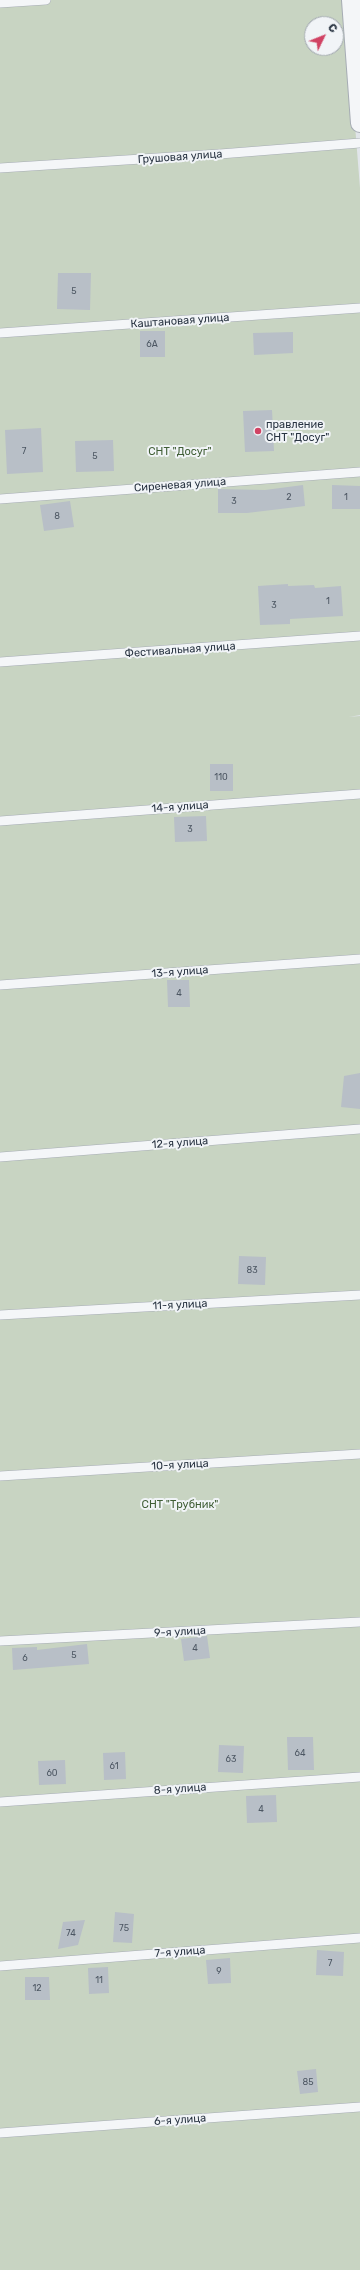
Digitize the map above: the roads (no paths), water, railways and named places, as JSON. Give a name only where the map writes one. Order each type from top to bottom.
[{"type":"street","points":[[351,0],[360,123]]},
{"type":"lane","points":[[0,3],[46,0]]},
{"type":"lane","name":"Грушовая улица","points":[[0,168],[220,154],[360,142]]},
{"type":"lane","name":"Каштановая улица","points":[[0,333],[360,308]]},
{"type":"lane","name":"Сиреневая улица","points":[[0,499],[360,472]]},
{"type":"lane","name":"Фестивальная улица","points":[[0,662],[360,636]]},
{"type":"lane","name":"14-я улица","points":[[0,821],[360,794]]},
{"type":"lane","name":"13-я улица","points":[[0,986],[360,959]]},
{"type":"lane","name":"12-я улица","points":[[0,1157],[360,1129]]},
{"type":"lane","name":"11-я улица","points":[[0,1315],[360,1295]]},
{"type":"lane","name":"10-я улица","points":[[0,1476],[360,1454]]},
{"type":"lane","name":"9-я улица","points":[[0,1641],[360,1622]]},
{"type":"lane","name":"8-я улица","points":[[0,1802],[360,1776]]},
{"type":"lane","name":"7-я улица","points":[[0,1966],[360,1938]]},
{"type":"lane","name":"6-я улица","points":[[0,2133],[360,2107]]},
{"type":"place","name":"правление СНТ \"Досуг\"","points":[[258,431]]},
{"type":"park label","name":"СНТ \"Досуг\"","points":[[180,452]]},
{"type":"park label","name":"СНТ \"Трубник\"","points":[[180,1505]]}]
